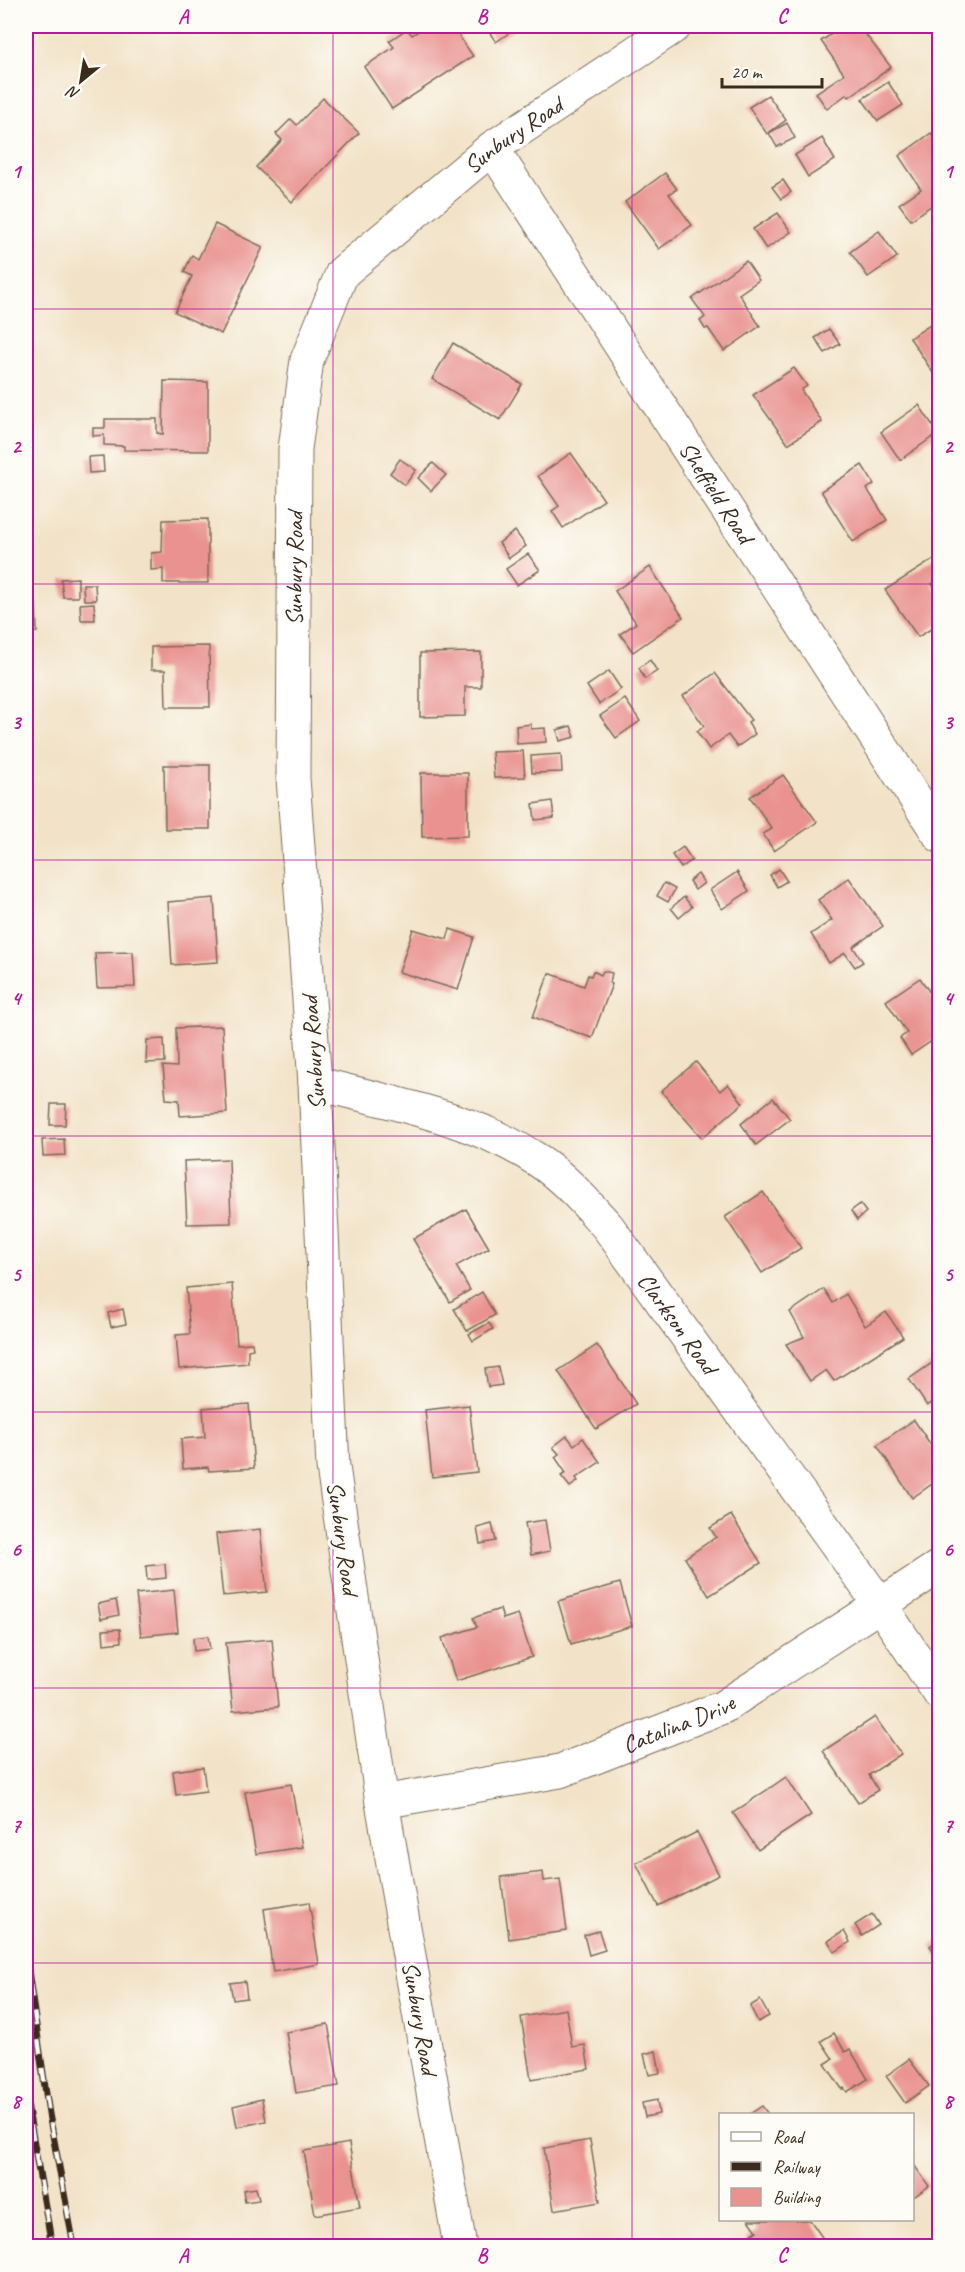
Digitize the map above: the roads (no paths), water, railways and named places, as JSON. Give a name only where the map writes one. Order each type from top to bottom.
[{"type":"street","name":"Sunbury Road","points":[[460,2247],[382,1802],[333,1467],[315,1083],[293,778],[295,449],[307,360],[342,273],[492,148],[675,26]]},
{"type":"street","name":"Sheffield Road","points":[[492,148],[939,836]]},
{"type":"street","name":"Clarkson Road","points":[[315,1083],[450,1119],[493,1136],[539,1161],[575,1192],[608,1227],[881,1606],[939,1694]]},
{"type":"street","name":"Catalina Drive","points":[[382,1802],[560,1771],[702,1716],[723,1707],[939,1566]]},
{"type":"railway","points":[[26,1957],[49,2114],[74,2246]]},
{"type":"railway","points":[[26,2098],[52,2246]]}]
